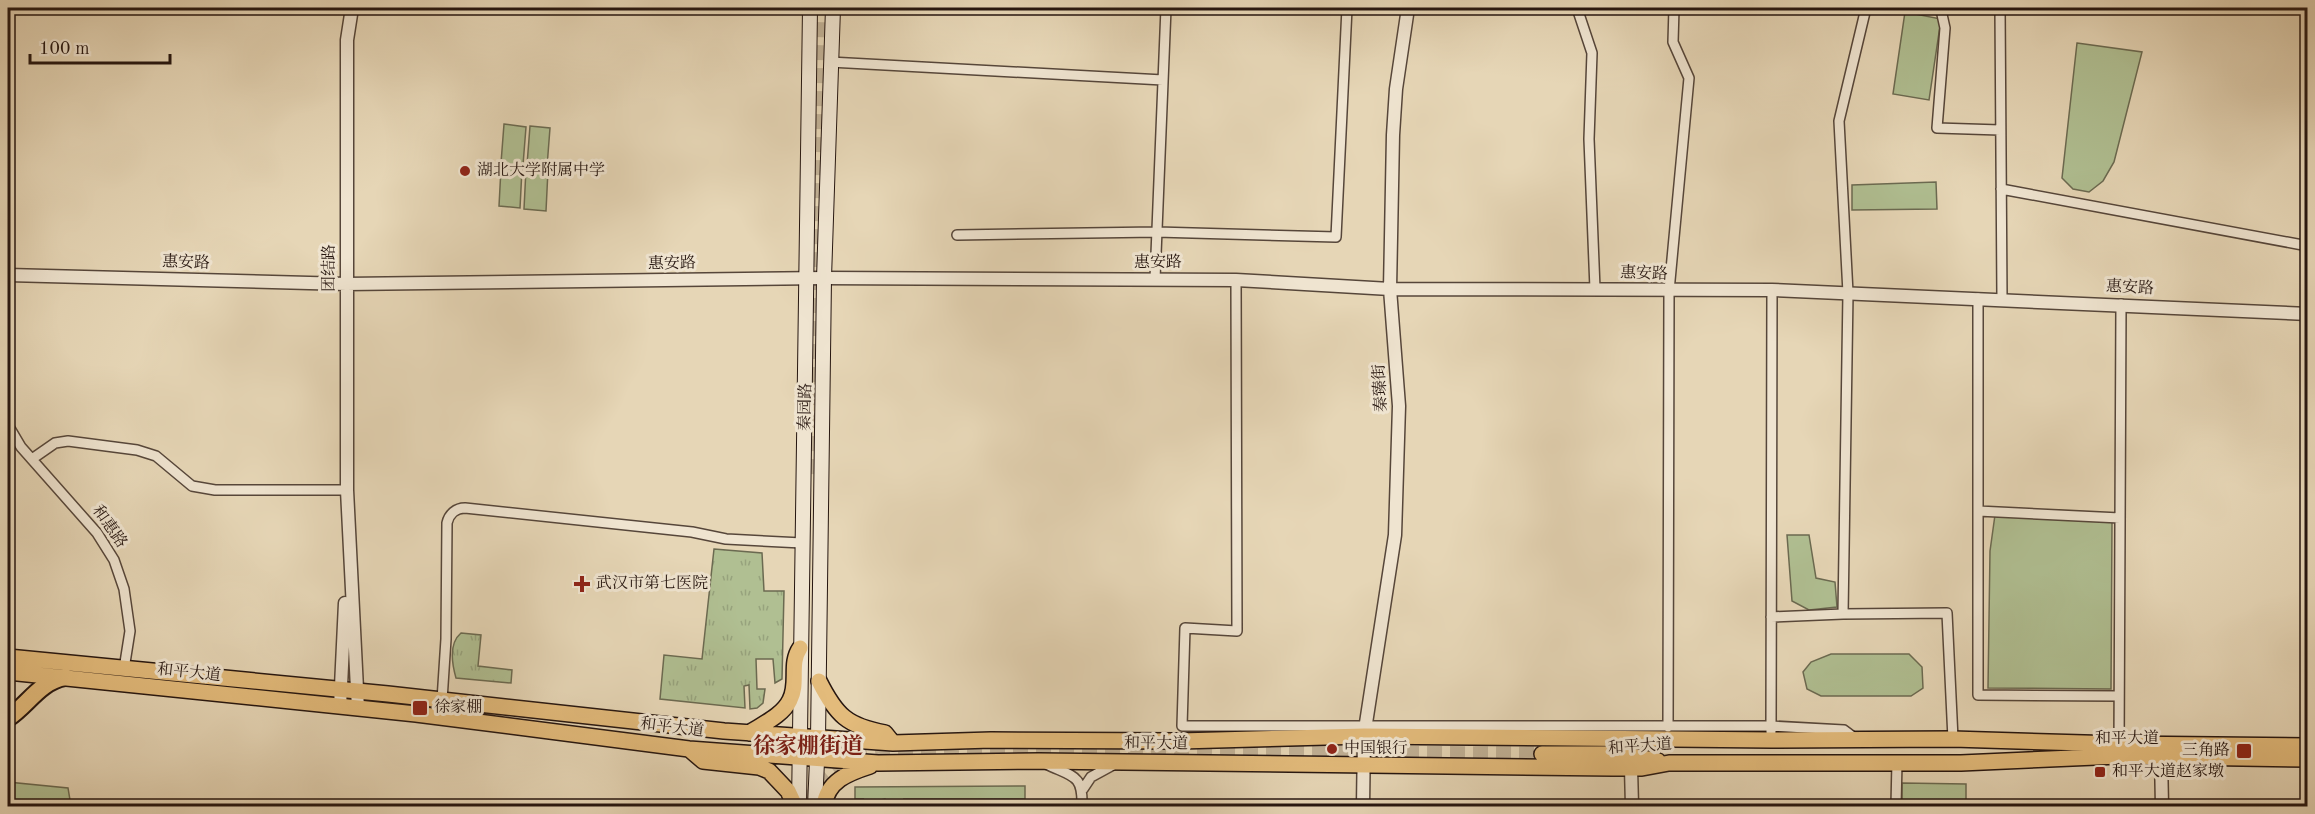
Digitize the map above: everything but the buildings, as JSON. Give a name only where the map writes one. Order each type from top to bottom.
[{"type":"highway","points":[[8,718],[41,687],[65,677]]},
{"type":"main road","name":"秦园路","points":[[797,807],[800,758],[810,8]]},
{"type":"main road","name":"秦园路","points":[[815,807],[819,681],[824,279],[832,8]]},
{"type":"main road","points":[[749,733],[780,712],[790,701],[795,656],[800,648]]},
{"type":"main road","name":"和平大道","points":[[8,657],[341,689],[749,733],[893,743],[1180,741],[1365,731],[1771,733],[1857,740],[1953,739],[2119,750],[2161,757],[2307,759]]},
{"type":"main road","name":"和平大道","points":[[8,672],[340,707],[688,749],[878,764],[1039,761],[1631,768],[1669,763],[1961,763],[2119,750],[2307,746]]},
{"type":"main road","points":[[819,681],[832,707],[845,719],[867,730],[885,733],[893,743]]},
{"type":"main road","points":[[688,749],[704,762],[759,767],[769,771],[788,792],[797,807]]},
{"type":"main road","points":[[1542,754],[1620,754],[1669,763]]},
{"type":"main road","points":[[824,807],[827,793],[838,780],[849,773],[878,764]]},
{"type":"street","name":"团结路","points":[[352,8],[347,40],[347,490],[357,709]]},
{"type":"street","points":[[1155,279],[1166,8]]},
{"type":"street","points":[[957,235],[1156,232],[1336,237],[1347,8]]},
{"type":"street","name":"秦臻街","points":[[1363,807],[1365,731],[1398,503],[1399,406],[1390,288],[1394,111],[1399,60],[1408,8]]},
{"type":"street","points":[[1566,8],[1577,9],[1592,53],[1589,139],[1595,289]]},
{"type":"street","points":[[1668,727],[1669,291],[1689,78],[1673,42],[1674,8]]},
{"type":"street","points":[[1843,614],[1848,293],[1839,121],[1866,8]]},
{"type":"street","points":[[1929,8],[1941,10],[1945,28],[1936,128],[2000,130]]},
{"type":"street","points":[[2000,8],[2002,299]]},
{"type":"street","points":[[830,62],[1163,80]]},
{"type":"street","points":[[2001,189],[2307,246]]},
{"type":"street","name":"惠安路","points":[[8,275],[346,284],[806,279],[1236,280],[1390,288],[1772,290],[2307,314]]},
{"type":"street","points":[[1236,280],[1237,631],[1185,628],[1182,726],[1365,731],[1668,727],[1771,733],[1772,290]]},
{"type":"street","points":[[1978,298],[1978,695],[2119,696]]},
{"type":"street","points":[[2119,750],[2121,304]]},
{"type":"street","name":"和惠路","points":[[8,425],[32,459],[80,512],[114,560],[124,589],[130,631],[124,669]]},
{"type":"street","points":[[32,459],[55,443],[68,441],[137,450],[156,456],[192,486],[215,490],[347,490]]},
{"type":"street","points":[[442,700],[446,639],[447,523],[457,510],[465,508],[692,532],[726,539],[802,543]]},
{"type":"street","points":[[1978,511],[2120,518]]},
{"type":"street","name":"团结路","points":[[340,707],[348,529]]},
{"type":"street","points":[[1771,618],[1843,614],[1947,613],[1953,739]]},
{"type":"street","points":[[2161,757],[2162,807]]},
{"type":"street","points":[[1039,761],[1076,778],[1083,789]]},
{"type":"street","points":[[1082,807],[1083,789],[1091,777],[1118,762]]},
{"type":"street","points":[[1896,807],[1897,762]]},
{"type":"street","points":[[1631,768],[1632,807]]},
{"type":"green space","points":[[1905,12],[1941,19],[1929,100],[1893,94]]},
{"type":"green space","points":[[2077,43],[2142,52],[2114,162],[2103,181],[2089,192],[2073,189],[2062,178]]},
{"type":"green space","points":[[504,124],[526,127],[523,165],[501,163]]},
{"type":"green space","points":[[530,126],[550,128],[547,167],[527,165]]},
{"type":"green space","points":[[501,168],[522,169],[520,208],[499,206]]},
{"type":"green space","points":[[526,169],[548,170],[546,211],[524,209]]},
{"type":"green space","points":[[1936,182],[1937,209],[1852,210],[1852,185]]},
{"type":"green space","points":[[1995,515],[2112,521],[2111,689],[1988,688],[1990,551]]},
{"type":"green space","points":[[1787,535],[1809,535],[1816,578],[1835,582],[1837,607],[1809,610],[1792,601]]},
{"type":"green space","points":[[714,549],[762,553],[764,591],[784,591],[782,679],[775,683],[773,659],[756,659],[757,689],[765,689],[763,703],[757,708],[750,709],[749,685],[744,686],[745,708],[660,699],[664,655],[702,659]]},
{"type":"green space","points":[[461,633],[481,635],[478,666],[512,670],[511,683],[456,678],[452,661],[453,648]]},
{"type":"green space","points":[[1831,654],[1909,654],[1922,667],[1923,688],[1911,696],[1821,696],[1807,689],[1803,672],[1811,662]]},
{"type":"green space","points":[[14,739],[8,782],[8,742]]},
{"type":"green space","points":[[8,782],[68,788],[71,806],[8,806]]},
{"type":"green space","points":[[1902,783],[1966,784],[1966,806],[1902,806]]},
{"type":"green space","points":[[1025,786],[1025,799],[904,799],[907,806],[896,806],[885,799],[870,806],[859,806],[863,799],[855,799],[855,787]]},
{"type":"tunnel","points":[[810,474],[823,8]]},
{"type":"tunnel","points":[[806,806],[811,794],[826,775],[847,761],[883,751],[1542,754]]},
{"type":"place","name":"湖北大学附属中学","points":[[465,171]]},
{"type":"place","name":"武汉市第七医院","points":[[582,584]]},
{"type":"place","name":"徐家棚","points":[[420,708]]},
{"type":"place","name":"中国银行","points":[[1332,749]]},
{"type":"place","name":"三角路","points":[[2244,751]]},
{"type":"place","name":"和平大道赵家墩","points":[[2100,772]]},
{"type":"district","name":"徐家棚街道","points":[[808,747]]}]
